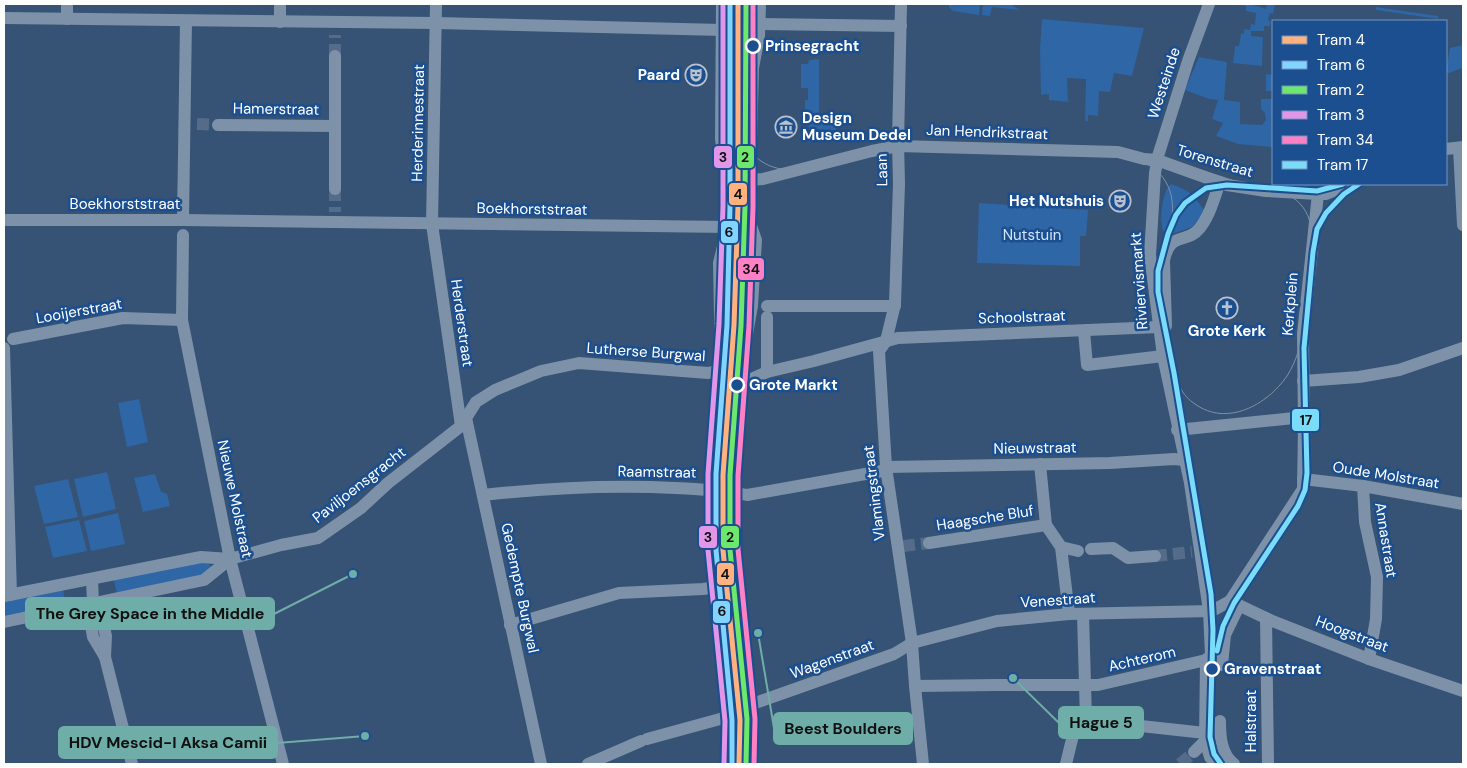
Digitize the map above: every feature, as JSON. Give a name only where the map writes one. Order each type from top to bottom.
[{"type":"street","points":[[67,4],[67,19]]},
{"type":"street","points":[[280,4],[280,22]]},
{"type":"street","name":"Herderinnestraat","points":[[432,224],[436,4]]},
{"type":"street","points":[[721,370],[719,263],[736,194],[734,179],[724,162],[721,139],[718,30],[722,4]]},
{"type":"street","points":[[750,180],[753,68],[759,36],[760,4]]},
{"type":"street","name":"Laan","points":[[895,306],[899,184],[901,4]]},
{"type":"street","name":"Westeinde","points":[[1156,167],[1188,61],[1209,4]]},
{"type":"street","points":[[4,18],[280,22],[335,29],[436,23],[718,30]]},
{"type":"street","points":[[183,220],[191,124],[186,21]]},
{"type":"street","points":[[760,24],[900,26]]},
{"type":"street","points":[[335,56],[335,189]]},
{"type":"street","name":"Hamerstraat","points":[[218,125],[334,126]]},
{"type":"street","name":"Jan Hendrikstraat","points":[[734,179],[750,180],[781,175],[898,146],[1132,152],[1149,155],[1156,167]]},
{"type":"street","points":[[1447,149],[1461,148],[1463,225]]},
{"type":"street","name":"Torenstraat","points":[[1156,167],[1259,190],[1326,194],[1348,185]]},
{"type":"street","name":"Riviervismarkt","points":[[1156,167],[1150,255],[1163,356]]},
{"type":"street","points":[[1215,764],[1210,758],[1205,737],[1206,660],[1211,655],[1209,611],[1196,551],[1190,483],[1177,430],[1163,356],[1166,329],[1164,261],[1166,251],[1176,240],[1189,236],[1199,230],[1220,182]]},
{"type":"street","name":"Kerkplein","points":[[1304,479],[1303,334],[1318,194]]},
{"type":"street","points":[[721,370],[736,356],[743,346],[752,306],[756,240],[743,203]]},
{"type":"street","name":"Boekhorststraat","points":[[4,220],[183,220],[335,217],[432,224],[729,227]]},
{"type":"street","name":"Herderstraat","points":[[432,224],[464,422]]},
{"type":"street","name":"Nieuwe Molstraat","points":[[183,235],[182,320],[230,559],[283,764]]},
{"type":"street","points":[[724,384],[747,381],[767,372],[886,341],[895,306],[766,314],[767,372]]},
{"type":"street","name":"Looijerstraat","points":[[8,344],[123,318],[182,320]]},
{"type":"street","name":"Schoolstraat","points":[[886,341],[898,338],[1159,327]]},
{"type":"street","points":[[1084,331],[1086,364],[1163,356]]},
{"type":"street","name":"Vlamingstraat","points":[[886,341],[879,351],[886,467],[900,547],[912,643],[923,764]]},
{"type":"street","points":[[8,344],[8,596]]},
{"type":"street","points":[[1303,381],[1360,377],[1399,370],[1463,348]]},
{"type":"street","name":"Lutherse Burgwal","points":[[464,422],[476,402],[495,390],[541,370],[580,363],[708,373],[721,370]]},
{"type":"street","points":[[1177,430],[1304,417]]},
{"type":"street","name":"Gedempte Burgwal","points":[[464,422],[483,495],[541,764]]},
{"type":"street","name":"Paviljoensgracht","points":[[8,596],[201,557],[230,559],[281,545],[318,538],[361,508],[388,483],[464,422]]},
{"type":"street","name":"Nieuwstraat","points":[[886,467],[1184,460]]},
{"type":"street","name":"Haagsche Bluf","points":[[929,543],[1046,524],[1040,464]]},
{"type":"street","name":"Raamstraat","points":[[483,495],[517,491],[636,486],[727,491],[747,495],[882,471],[886,467]]},
{"type":"street","points":[[1222,665],[1225,635],[1235,603],[1265,549],[1303,489],[1304,479]]},
{"type":"street","name":"Oude Molstraat","points":[[1304,479],[1363,486],[1463,504]]},
{"type":"street","name":"Annastraat","points":[[1363,486],[1365,522],[1378,577],[1376,620],[1369,659]]},
{"type":"street","points":[[1046,524],[1061,547],[1069,614]]},
{"type":"street","points":[[1061,547],[1084,550],[1113,548],[1128,558],[1155,556]]},
{"type":"street","name":"Paviljoensgracht","points":[[4,622],[204,580],[230,559]]},
{"type":"street","points":[[92,579],[93,603],[90,619],[93,637],[105,657],[132,764]]},
{"type":"street","points":[[510,624],[619,593],[703,589],[731,585]]},
{"type":"street","points":[[1209,611],[1235,603]]},
{"type":"street","name":"Hoogstraat","points":[[1235,603],[1266,618],[1369,659],[1463,691]]},
{"type":"street","name":"Venestraat","points":[[912,643],[997,621],[1069,614],[1209,611]]},
{"type":"street","points":[[1083,614],[1086,720]]},
{"type":"street","name":"Halstraat","points":[[1266,618],[1268,764]]},
{"type":"street","points":[[894,654],[909,628]]},
{"type":"street","name":"Wagenstraat","points":[[588,764],[644,740],[720,719],[744,707],[894,654],[912,643]]},
{"type":"street","name":"Achterom","points":[[915,686],[1084,686],[1107,684],[1206,660]]},
{"type":"street","points":[[1066,764],[1075,727],[1086,720],[1205,737]]},
{"type":"street","points":[[1220,721],[1220,735],[1224,751],[1234,764]]},
{"type":"street","points":[[1194,752],[1205,737]]},
{"type":"green space","points":[[949,4],[980,4],[979,15],[953,11]]},
{"type":"green space","points":[[983,4],[1011,4],[1019,10],[992,7],[990,16],[982,15]]},
{"type":"green space","points":[[1235,4],[1250,4],[1266,9],[1267,4],[1275,4],[1273,14],[1270,13],[1268,20],[1271,22],[1270,26],[1264,26],[1264,31],[1251,31],[1251,36],[1263,37],[1262,66],[1233,63],[1235,46],[1239,46],[1241,33],[1244,34],[1244,29],[1250,30],[1251,24],[1255,25],[1256,13],[1246,11],[1246,6]]},
{"type":"green space","points":[[1376,7],[1438,16],[1438,19],[1376,10]]},
{"type":"green space","points":[[1042,19],[1144,28],[1132,76],[1114,73],[1110,92],[1099,91],[1098,116],[1088,115],[1088,121],[1085,121],[1086,79],[1067,78],[1068,102],[1049,100],[1049,94],[1041,95],[1040,48]]},
{"type":"green space","points":[[1463,45],[1463,68],[1447,74],[1447,68],[1450,48]]},
{"type":"green space","points":[[1199,57],[1227,62],[1224,100],[1240,102],[1240,124],[1262,125],[1266,120],[1265,113],[1261,109],[1261,99],[1272,99],[1272,147],[1238,144],[1216,136],[1223,123],[1212,119],[1218,100],[1209,99],[1185,90]]},
{"type":"green space","points":[[819,59],[819,120],[836,121],[836,130],[809,129],[809,112],[805,111],[805,100],[808,100],[808,88],[801,88],[801,64],[808,64],[809,60]]},
{"type":"green space","points":[[1266,74],[1272,75],[1272,91],[1266,91]]},
{"type":"green space","points":[[1171,184],[1191,194],[1205,212],[1192,227],[1169,235],[1163,230],[1161,213],[1165,193]]},
{"type":"green space","name":"Nutstuin","points":[[979,203],[1088,210],[1086,236],[1080,236],[1080,266],[977,263]]},
{"type":"green space","points":[[139,399],[148,442],[127,447],[118,403]]},
{"type":"green space","points":[[107,472],[116,509],[83,517],[74,479]]},
{"type":"green space","points":[[155,474],[161,492],[167,494],[170,506],[143,512],[134,478]]},
{"type":"green space","points":[[68,479],[78,517],[44,524],[34,486]]},
{"type":"green space","points":[[118,513],[125,544],[91,551],[84,521]]},
{"type":"green space","points":[[79,520],[87,551],[53,558],[45,527]]},
{"type":"green space","points":[[200,560],[208,563],[211,567],[204,577],[117,594],[114,580]]},
{"type":"green space","points":[[62,585],[67,608],[4,622],[4,596]]},
{"type":"tunnel","points":[[335,35],[335,56]]},
{"type":"tunnel","points":[[197,124],[218,125]]},
{"type":"tunnel","points":[[335,189],[335,212]]},
{"type":"tunnel","points":[[903,546],[929,543]]},
{"type":"tunnel","points":[[1155,556],[1192,552]]},
{"type":"tunnel","points":[[1180,764],[1194,752]]},
{"type":"tram line","name":"3","points":[[723,4],[723,206],[719,324],[708,474],[708,550],[725,721],[724,764]]},
{"type":"tram line","points":[[729,4],[728,139],[730,148],[738,164],[759,179],[778,180],[802,174]]},
{"type":"tram line","name":"6","points":[[730,4],[730,206],[727,325],[716,474],[716,550],[732,720],[732,764]]},
{"type":"tram line","name":"4","points":[[738,4],[738,206],[734,325],[723,475],[723,550],[740,720],[739,764]]},
{"type":"tram line","name":"2","points":[[746,4],[745,206],[741,326],[730,475],[730,550],[747,719],[746,764]]},
{"type":"tram line","points":[[753,4],[743,130],[745,139],[753,154],[765,164],[773,167],[791,170],[881,144],[898,143],[1113,149],[1158,156],[1250,186]]},
{"type":"tram line","name":"34","points":[[753,4],[753,207],[749,326],[738,476],[738,549],[755,719],[754,764]]},
{"type":"tram line","points":[[1128,157],[1151,166],[1166,182],[1172,202],[1170,227]]},
{"type":"tram line","name":"17","points":[[1221,764],[1214,754],[1210,737],[1213,630],[1211,594],[1174,373],[1158,292],[1158,271],[1168,234],[1176,215],[1185,203],[1206,188],[1227,185],[1317,191],[1339,185]]},
{"type":"tram line","name":"17","points":[[1217,651],[1223,626],[1234,603],[1298,506],[1305,490],[1307,473],[1304,348],[1313,252],[1317,229],[1326,213],[1344,194],[1358,185]]},
{"type":"tram line","points":[[1271,188],[1292,197],[1306,211],[1312,229],[1313,252]]},
{"type":"tram line","points":[[1174,373],[1186,397],[1207,411],[1233,413],[1246,410],[1269,396],[1287,376],[1297,356],[1306,319]]},
{"type":"place","name":"Prinsegracht","points":[[753,46]]},
{"type":"place","name":"Paard","points":[[696,75]]},
{"type":"place","name":"Design Museum Dedel","points":[[786,127]]},
{"type":"place","name":"Het Nutshuis","points":[[1120,201]]},
{"type":"place","name":"Grote Kerk","points":[[1227,308]]},
{"type":"place","name":"Grote Markt","points":[[737,385]]},
{"type":"place","name":"The Grey Space in the Middle","points":[[353,574]]},
{"type":"place","name":"Beest Boulders","points":[[758,633]]},
{"type":"place","name":"Gravenstraat","points":[[1212,669]]},
{"type":"place","name":"Hague 5","points":[[1013,678]]},
{"type":"place","name":"HDV Mescid-I Aksa Camii","points":[[365,736]]}]
